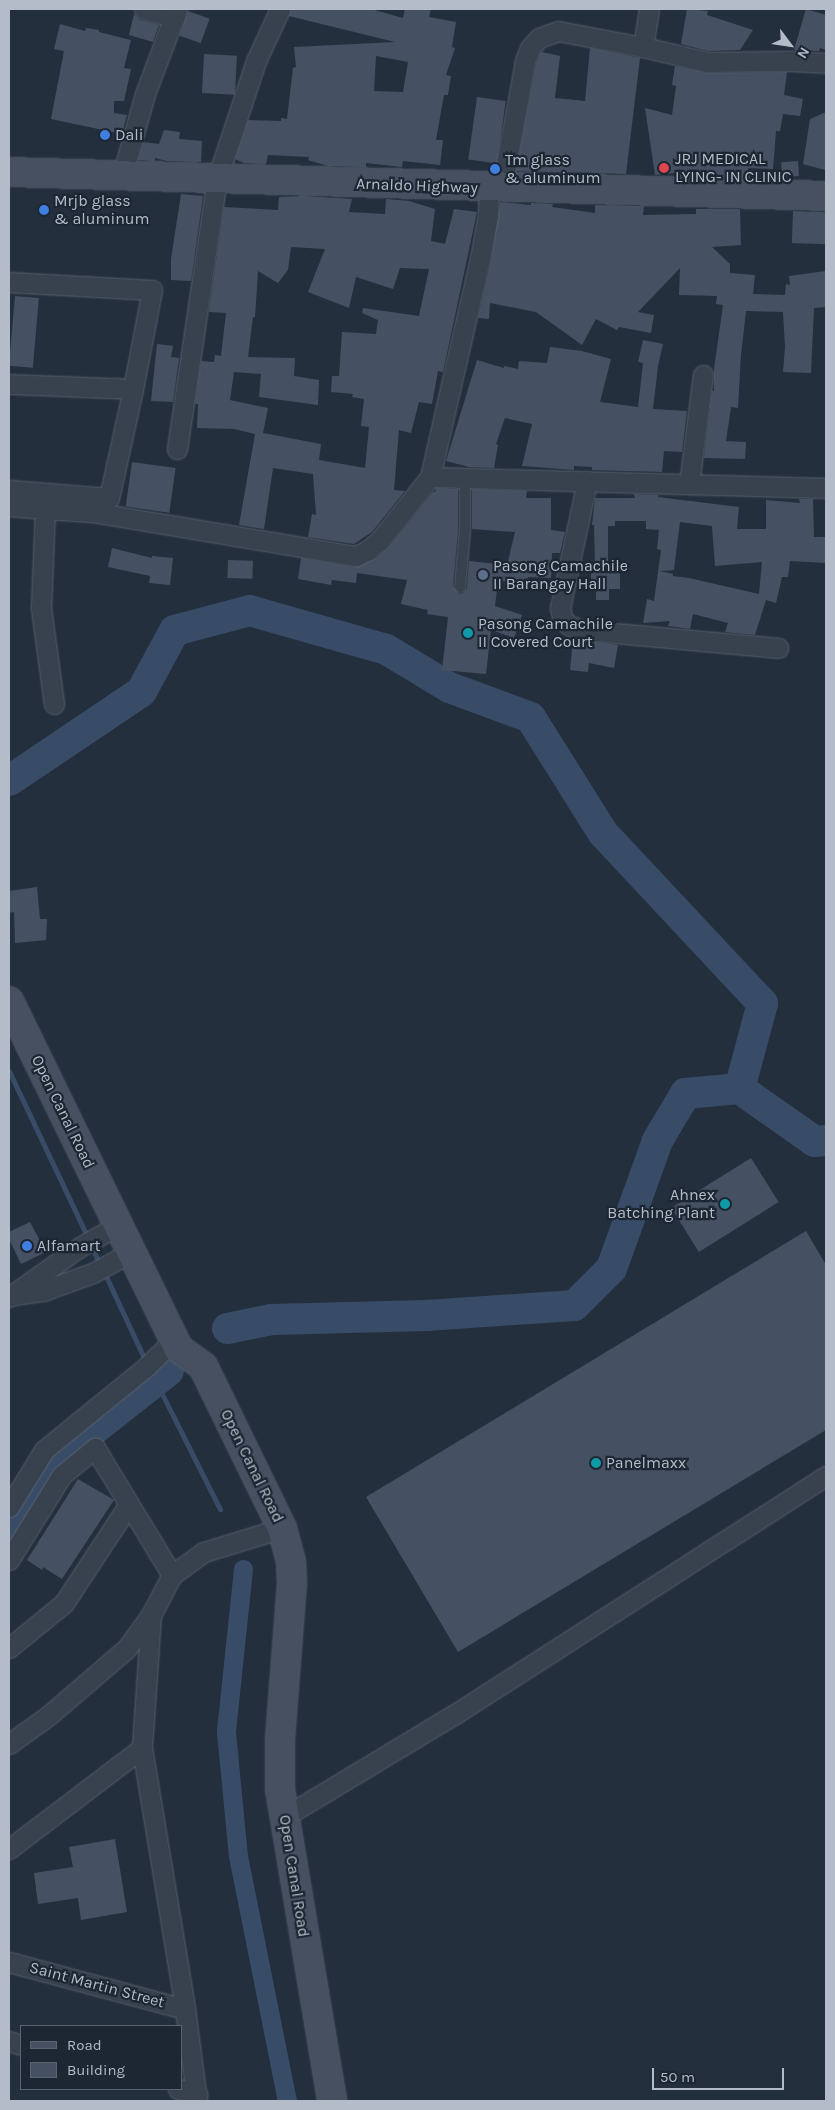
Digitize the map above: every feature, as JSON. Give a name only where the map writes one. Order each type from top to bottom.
[{"type":"main road","name":"Arnaldo Highway","points":[[9,172],[495,188],[826,196]]},
{"type":"main road","name":"Open Canal Road","points":[[9,1001],[107,1231],[121,1259],[178,1348],[203,1366],[282,1528],[291,1562],[292,1583],[279,1757],[280,1789],[332,2101]]},
{"type":"street","points":[[122,176],[145,94],[176,13],[144,9]]},
{"type":"street","points":[[177,450],[217,179],[256,61],[280,9]]},
{"type":"street","points":[[643,47],[650,9]]},
{"type":"street","points":[[9,506],[101,513],[356,556],[368,550],[380,540],[430,477],[480,259],[488,215],[525,61],[530,48],[539,38],[558,32],[643,47],[707,62],[826,63]]},
{"type":"street","points":[[9,282],[152,290],[109,498],[9,490]]},
{"type":"street","points":[[689,484],[703,375]]},
{"type":"street","points":[[9,384],[133,389]]},
{"type":"street","points":[[430,477],[826,488]]},
{"type":"street","points":[[587,481],[560,608],[563,620],[570,626],[582,630],[778,648]]},
{"type":"street","points":[[45,509],[41,608],[54,704]]},
{"type":"street","points":[[11,1296],[80,1247],[107,1231]]},
{"type":"street","points":[[11,1296],[43,1291],[93,1273],[121,1259]]},
{"type":"street","points":[[9,1508],[44,1450],[150,1363],[174,1340]]},
{"type":"street","points":[[9,1560],[62,1475],[95,1448],[172,1574]]},
{"type":"street","points":[[284,1817],[455,1714],[826,1476]]},
{"type":"street","points":[[9,1648],[64,1603],[129,1504]]},
{"type":"street","points":[[9,1744],[48,1716],[127,1648],[151,1615],[172,1574],[204,1552],[282,1528]]},
{"type":"street","points":[[151,1615],[142,1748],[185,2009],[197,2098]]},
{"type":"street","points":[[9,1848],[142,1748]]},
{"type":"street","name":"Saint Martin Street","points":[[9,1962],[185,2009]]},
{"type":"street","points":[[180,2090],[197,2098]]},
{"type":"lane","points":[[460,587],[465,529],[465,478]]},
{"type":"lane","points":[[55,1264],[66,1283]]},
{"type":"building","points":[[291,9],[371,9],[403,18],[405,9],[431,9],[429,17],[456,22],[452,47],[455,48],[446,75],[451,76],[448,95],[444,95],[436,140],[443,140],[440,165],[403,161],[402,167],[366,163],[366,167],[328,166],[308,160],[309,157],[268,155],[266,164],[244,163],[235,159],[248,120],[281,121],[281,118],[287,119],[293,68],[296,67],[294,47],[395,42],[289,16]],"holes":[[[376,56],[408,62],[403,92],[374,91]]]},
{"type":"building","points":[[687,9],[708,11],[707,15],[753,30],[740,50],[708,51],[681,44]]},
{"type":"building","points":[[806,9],[826,15],[826,50],[820,48],[819,51],[794,50]]},
{"type":"building","points":[[188,11],[210,19],[201,43],[179,35]]},
{"type":"building","points":[[134,14],[140,20],[159,25],[153,42],[129,35]]},
{"type":"building","points":[[60,24],[85,31],[86,28],[99,30],[99,32],[131,40],[124,68],[131,69],[124,101],[114,101],[114,113],[127,115],[122,134],[51,119],[64,51],[54,49]]},
{"type":"building","points":[[590,48],[640,58],[626,174],[516,171],[536,64],[540,54],[542,52],[560,56],[555,98],[585,101]]},
{"type":"building","points":[[204,54],[237,56],[235,95],[202,93]]},
{"type":"building","points":[[675,66],[707,73],[787,72],[784,95],[803,99],[800,116],[783,114],[780,131],[776,131],[773,169],[748,168],[750,178],[675,176],[675,173],[655,175],[645,108],[672,115],[676,86],[672,85]]},
{"type":"building","points":[[477,97],[506,101],[497,163],[468,159]]},
{"type":"building","points":[[826,112],[825,170],[803,164],[810,119]]},
{"type":"building","points":[[164,130],[180,132],[179,139],[202,141],[201,162],[167,161],[155,158],[155,161],[138,160],[143,142],[159,144]]},
{"type":"building","points":[[798,161],[799,176],[782,177],[781,162]]},
{"type":"building","points":[[181,194],[203,196],[191,281],[171,280],[171,259]]},
{"type":"building","points":[[303,196],[352,199],[349,212],[385,214],[386,199],[409,201],[435,209],[431,241],[445,244],[454,209],[477,212],[443,372],[438,371],[432,404],[419,402],[411,433],[399,430],[394,490],[405,491],[372,532],[354,544],[308,537],[312,514],[316,515],[313,474],[273,468],[264,529],[239,525],[255,434],[234,429],[197,428],[198,404],[195,404],[201,361],[214,362],[215,355],[221,356],[226,313],[209,312],[224,207],[278,210],[279,197]],"holes":[[[291,247],[325,249],[308,292],[349,308],[356,277],[393,289],[400,268],[429,269],[419,316],[363,308],[362,313],[378,320],[376,334],[342,332],[339,376],[332,376],[331,392],[353,394],[352,397],[364,399],[361,426],[369,427],[365,468],[319,460],[321,444],[263,433],[268,408],[230,400],[234,372],[261,374],[259,397],[318,405],[319,380],[294,376],[295,358],[248,357],[253,317],[255,317],[258,271],[278,283],[288,270]]]},
{"type":"building","points":[[500,202],[531,205],[531,203],[553,204],[552,207],[595,213],[595,205],[644,206],[643,215],[696,214],[696,209],[740,209],[741,245],[712,247],[730,264],[730,273],[755,275],[753,294],[785,295],[786,284],[790,285],[789,276],[826,271],[826,307],[814,308],[811,373],[783,372],[785,347],[783,312],[746,311],[738,408],[731,407],[726,441],[746,442],[745,459],[704,458],[712,391],[714,391],[714,369],[723,305],[716,304],[717,296],[679,295],[680,268],[638,312],[654,315],[651,333],[619,327],[617,330],[596,319],[582,345],[536,312],[490,303],[489,319],[478,318],[491,261]]},
{"type":"building","points":[[793,211],[826,212],[825,244],[792,243]]},
{"type":"building","points":[[15,296],[39,298],[33,368],[9,366]]},
{"type":"building","points":[[643,340],[663,344],[658,366],[653,409],[687,411],[682,452],[664,451],[662,472],[592,470],[592,467],[574,466],[574,470],[522,466],[532,424],[505,418],[496,444],[498,445],[494,468],[469,467],[446,461],[477,360],[504,368],[504,366],[518,369],[519,361],[547,363],[550,347],[582,351],[611,359],[600,402],[638,407],[643,363],[638,362]]},
{"type":"building","points":[[157,344],[173,346],[171,357],[179,358],[173,402],[151,401]]},
{"type":"building","points":[[132,462],[176,468],[169,513],[126,507]]},
{"type":"building","points":[[436,488],[458,489],[458,529],[453,586],[459,594],[463,593],[467,588],[469,561],[507,565],[515,532],[472,529],[472,489],[527,491],[526,498],[551,498],[551,530],[565,532],[560,553],[552,553],[551,578],[528,577],[526,586],[498,580],[495,606],[522,615],[514,638],[491,630],[486,674],[442,670],[448,617],[427,614],[428,610],[401,604],[407,580],[357,573],[356,583],[332,580],[331,585],[298,579],[301,558],[354,567],[375,559],[389,547],[433,492],[435,492]]},
{"type":"building","points":[[634,494],[658,495],[658,497],[739,507],[737,529],[766,529],[766,500],[800,503],[799,499],[813,499],[814,537],[826,537],[826,563],[790,561],[788,577],[782,577],[776,603],[766,600],[755,635],[725,632],[728,623],[693,614],[690,629],[668,626],[670,621],[643,623],[647,599],[654,601],[661,550],[657,549],[659,530],[646,529],[646,521],[615,521],[615,526],[608,526],[608,565],[620,565],[620,589],[609,589],[609,600],[596,600],[596,589],[591,589],[591,565],[595,565],[594,525],[592,525],[595,498],[635,498]],"holes":[[[680,522],[712,526],[715,566],[762,562],[759,594],[673,576],[673,574],[660,571],[674,570]]]},
{"type":"building","points":[[112,548],[152,558],[152,556],[173,558],[170,585],[149,583],[150,576],[108,567]]},
{"type":"building","points":[[228,560],[253,561],[252,579],[227,578]]},
{"type":"building","points":[[573,639],[618,645],[614,668],[589,663],[588,672],[570,670]]},
{"type":"building","points":[[37,887],[40,919],[47,919],[46,940],[15,943],[14,912],[9,913],[9,891]]},
{"type":"building","name":"Ahnex Batching Plant","points":[[751,1158],[779,1202],[699,1252],[671,1208]]},
{"type":"building","name":"Alfamart","points":[[30,1222],[46,1252],[21,1264],[9,1239],[9,1232]]},
{"type":"building","name":"Panelmaxx","points":[[806,1231],[826,1265],[826,1430],[458,1652],[366,1497]]},
{"type":"building","points":[[78,1479],[114,1500],[62,1579],[43,1567],[42,1570],[27,1560]]},
{"type":"building","points":[[115,1839],[127,1912],[81,1920],[78,1898],[38,1904],[34,1873],[73,1867],[69,1847]]},
{"type":"waterway","points":[[9,780],[141,691],[174,630],[249,610],[386,649],[449,687],[530,717],[602,832],[762,1003],[739,1088]]},
{"type":"waterway","points":[[9,1071],[88,1238]]},
{"type":"waterway","points":[[227,1328],[271,1319],[426,1315],[574,1305],[611,1268],[657,1140],[685,1093],[739,1088],[814,1141],[826,1140]]},
{"type":"waterway","points":[[91,1245],[100,1265]]},
{"type":"waterway","points":[[104,1272],[146,1362]]},
{"type":"waterway","points":[[150,1370],[220,1509]]},
{"type":"waterway","points":[[9,1531],[58,1457],[168,1370]]},
{"type":"waterway","points":[[243,1569],[226,1732],[238,1856],[287,2101]]},
{"type":"place","name":"Dali","points":[[105,135]]},
{"type":"place","name":"JRJ MEDICAL LYING- IN CLINIC","points":[[664,168]]},
{"type":"place","name":"Tm glass & aluminum","points":[[495,169]]},
{"type":"place","name":"Mrjb glass & aluminum","points":[[44,210]]},
{"type":"place","name":"Pasong Camachile II Barangay Hall","points":[[483,575]]},
{"type":"place","name":"Pasong Camachile II Covered Court","points":[[468,633]]},
{"type":"place","name":"Ahnex Batching Plant","points":[[725,1204]]},
{"type":"place","name":"Alfamart","points":[[27,1246]]},
{"type":"place","name":"Panelmaxx","points":[[596,1463]]}]
